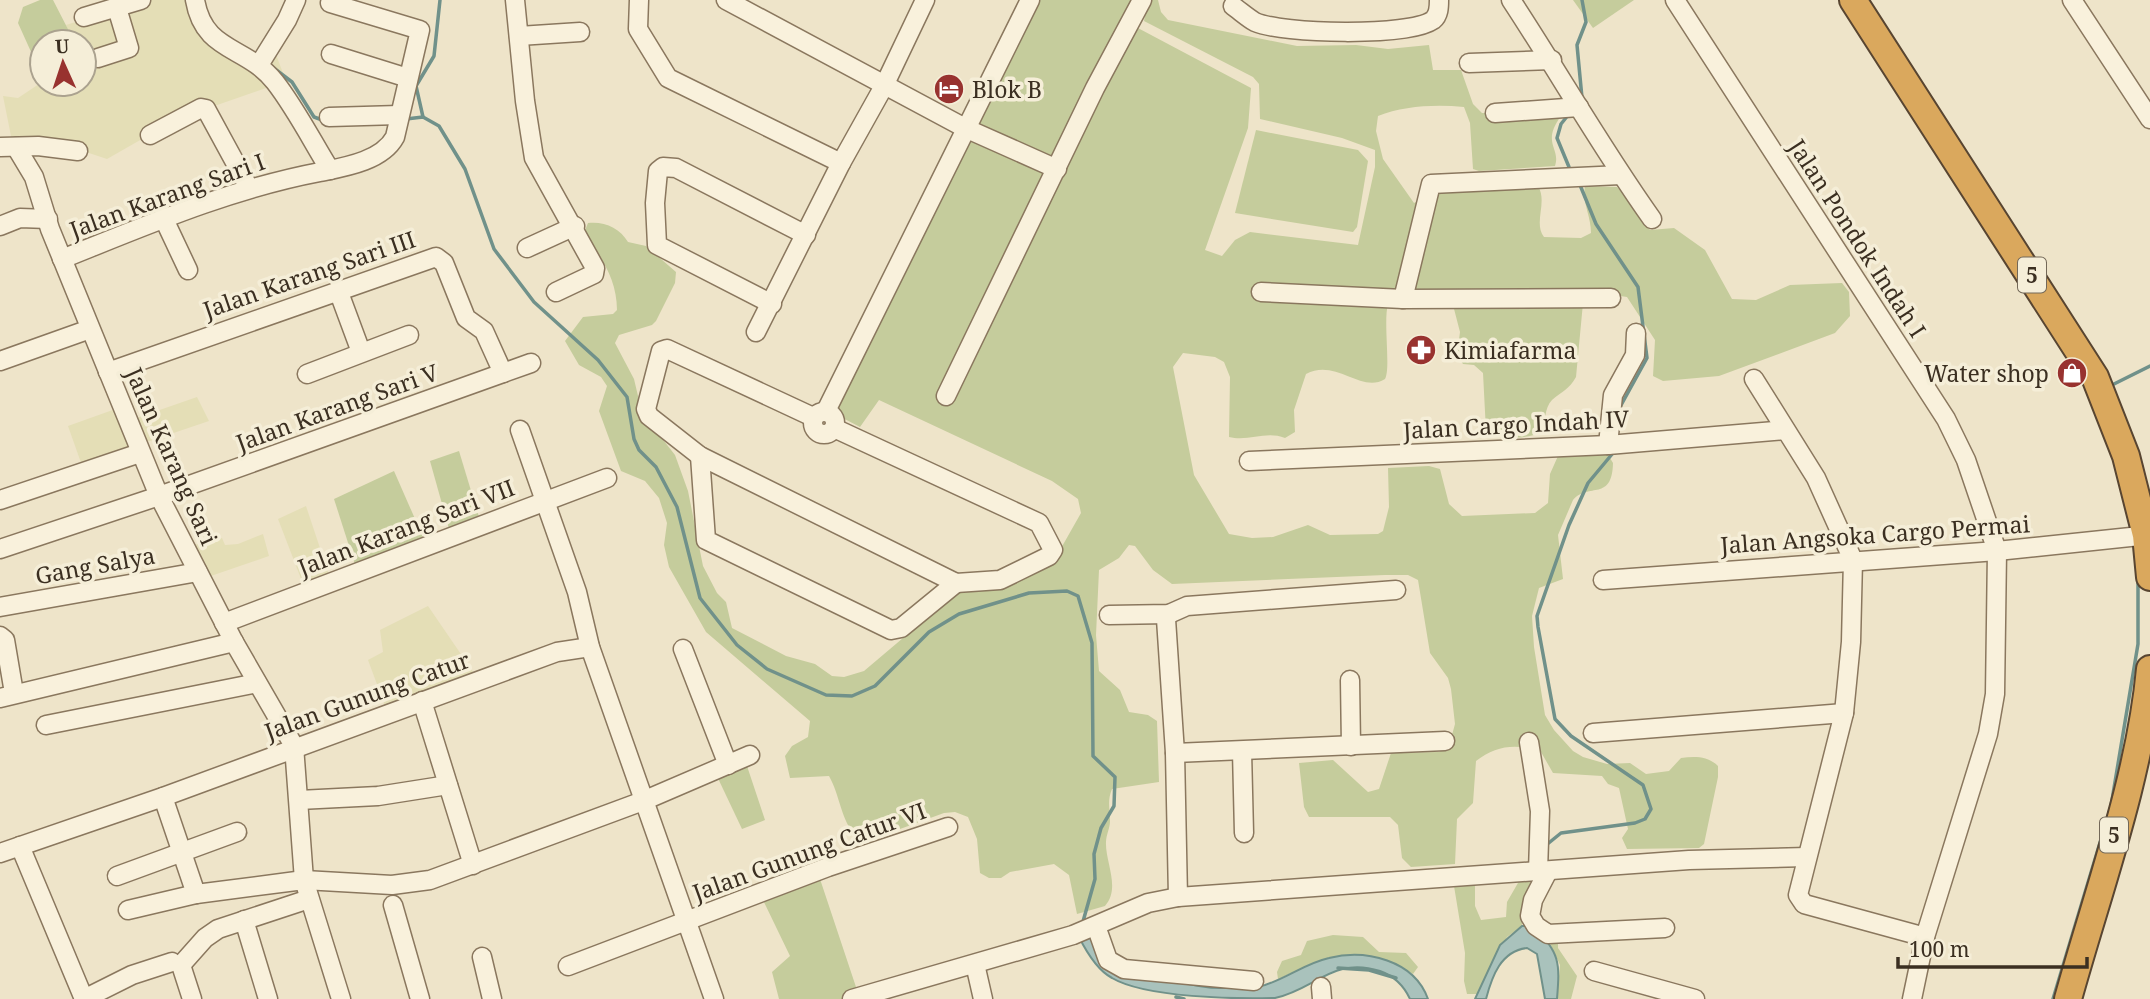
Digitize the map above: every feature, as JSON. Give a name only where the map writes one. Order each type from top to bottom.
[{"type":"highway","name":"5","points":[[1853,0],[2095,377],[2126,456],[2148,535],[2150,577]]},
{"type":"highway","name":"5","points":[[1871,0],[2108,370],[2129,417],[2150,488]]},
{"type":"highway","name":"5","points":[[2068,999],[2130,778],[2145,713],[2150,669]]},
{"type":"highway","name":"5","points":[[2082,999],[2150,759]]},
{"type":"street","points":[[98,58],[129,48],[99,10],[141,0]]},
{"type":"street","points":[[195,0],[202,25],[208,34],[220,44],[258,65],[293,108],[330,170]]},
{"type":"street","points":[[258,65],[287,20],[296,0]]},
{"type":"street","points":[[515,0],[534,158],[575,226],[595,268],[594,274],[556,292]]},
{"type":"street","points":[[639,0],[638,29],[668,78],[841,163]]},
{"type":"street","points":[[726,0],[965,128],[1057,169]]},
{"type":"street","points":[[756,332],[841,163],[884,86],[924,0]]},
{"type":"street","points":[[820,414],[1030,0]]},
{"type":"street","points":[[946,396],[1142,0]]},
{"type":"street","points":[[1233,6],[1256,22],[1287,30],[1385,31],[1431,21],[1438,14],[1439,0]]},
{"type":"street","points":[[1511,0],[1552,60],[1621,175],[1652,219]]},
{"type":"street","name":"Jalan Pondok Indah I","points":[[1675,0],[1946,419],[1966,460],[1997,551]]},
{"type":"street","points":[[2073,0],[2150,118]]},
{"type":"street","name":"Jalan Karang Sari I","points":[[62,259],[163,217],[249,188],[363,161],[390,146],[420,30],[330,3]]},
{"type":"street","points":[[519,36],[580,32]]},
{"type":"street","points":[[331,54],[408,78]]},
{"type":"street","points":[[1469,63],[1552,60]]},
{"type":"street","points":[[1495,113],[1578,107]]},
{"type":"street","points":[[150,135],[206,109],[249,188]]},
{"type":"street","points":[[329,117],[399,115]]},
{"type":"street","points":[[8,147],[38,146],[78,151]]},
{"type":"street","name":"Jalan Karang Sari","points":[[8,147],[34,177],[62,259],[159,496],[234,642],[294,746]]},
{"type":"street","points":[[772,304],[657,245],[655,203],[658,171],[663,167],[676,168],[806,235]]},
{"type":"street","points":[[1403,299],[1431,184],[1621,175]]},
{"type":"street","points":[[163,217],[188,270]]},
{"type":"street","points":[[0,226],[20,218],[48,219]]},
{"type":"street","points":[[527,248],[575,226]]},
{"type":"street","name":"Jalan Karang Sari III","points":[[107,372],[338,289],[425,259],[439,257],[466,318],[484,331],[503,373]]},
{"type":"street","points":[[338,289],[361,352]]},
{"type":"street","points":[[1261,292],[1403,299],[1611,298]]},
{"type":"street","points":[[0,361],[90,329]]},
{"type":"street","points":[[1608,445],[1613,395],[1635,355],[1636,333]]},
{"type":"street","points":[[307,374],[409,335]]},
{"type":"street","points":[[663,349],[670,349],[820,414],[834,418],[834,428],[1040,523],[1053,550],[1049,556],[1000,580],[956,583],[699,456],[647,411],[663,349]]},
{"type":"street","name":"Jalan Karang Sari V","points":[[0,549],[159,496],[531,363]]},
{"type":"street","points":[[1754,379],[1816,478],[1853,559],[1851,642],[1843,713],[1798,895],[1804,904],[1925,937]]},
{"type":"street","points":[[520,430],[577,592],[590,647],[714,999]]},
{"type":"street","name":"Jalan Cargo Indah IV","points":[[1249,461],[1608,445],[1786,430]]},
{"type":"street","points":[[0,500],[140,453]]},
{"type":"street","points":[[699,456],[706,540],[891,630],[901,628],[956,583]]},
{"type":"street","name":"Jalan Karang Sari VII","points":[[224,623],[607,478]]},
{"type":"street","name":"Jalan Angsoka Cargo Permai","points":[[1602,580],[1853,559],[1997,551],[2148,535]]},
{"type":"street","points":[[1912,999],[1925,937],[1993,712],[1997,551]]},
{"type":"street","name":"Gang Salya","points":[[0,607],[198,572]]},
{"type":"street","points":[[1109,615],[1169,614],[1187,606],[1396,590]]},
{"type":"street","points":[[1169,614],[1166,620],[1175,753],[1178,897]]},
{"type":"street","points":[[0,636],[5,640],[7,696],[234,642]]},
{"type":"street","name":"Jalan Gunung Catur","points":[[0,853],[163,797],[294,746],[558,652],[590,647]]},
{"type":"street","points":[[683,649],[728,765]]},
{"type":"street","points":[[1350,680],[1351,746]]},
{"type":"street","points":[[46,725],[257,683]]},
{"type":"street","points":[[422,701],[472,865]]},
{"type":"street","points":[[1593,733],[1843,713]]},
{"type":"street","points":[[1175,753],[1444,741]]},
{"type":"street","points":[[1529,742],[1540,811],[1543,871],[1530,916],[1536,926],[1548,934],[1665,928]]},
{"type":"street","points":[[294,746],[303,880],[341,999]]},
{"type":"street","points":[[1242,751],[1244,833]]},
{"type":"street","points":[[128,910],[196,894],[303,880],[408,885],[472,865],[643,801],[750,755]]},
{"type":"street","points":[[299,800],[378,796],[448,785]]},
{"type":"street","points":[[163,797],[196,894]]},
{"type":"street","name":"Jalan Gunung Catur VI","points":[[568,966],[828,867],[948,827]]},
{"type":"street","points":[[117,876],[237,832]]},
{"type":"street","points":[[20,846],[84,999],[132,975],[176,964],[205,938],[244,920],[309,899]]},
{"type":"street","points":[[861,998],[1073,935],[1149,903],[1178,897],[1689,860],[1807,858]]},
{"type":"street","points":[[393,905],[420,999]]},
{"type":"street","points":[[244,920],[268,999]]},
{"type":"street","points":[[1095,926],[1108,960],[1124,969],[1254,981]]},
{"type":"street","points":[[482,957],[492,999]]},
{"type":"street","points":[[176,964],[192,999]]},
{"type":"street","points":[[975,964],[983,999]]},
{"type":"street","points":[[1594,971],[1695,999]]},
{"type":"shaded area","points":[[145,0],[189,0],[198,34],[223,56],[248,63],[272,44],[286,81],[177,119],[107,159],[89,153],[13,146],[3,96],[18,98],[28,91],[28,98],[98,98],[98,28],[67,28],[66,25]]},
{"type":"shaded area","points":[[197,397],[209,421],[138,445],[85,474],[68,426],[121,407],[128,421]]},
{"type":"shaded area","points":[[306,506],[331,581],[305,589],[278,519]]},
{"type":"shaded area","points":[[263,534],[269,556],[202,579],[190,546],[222,538],[225,545],[238,544]]},
{"type":"shaded area","points":[[428,606],[480,682],[388,714],[368,660],[383,652],[380,630]]},
{"type":"green space","points":[[40,0],[53,0],[67,28],[28,28],[28,45],[18,23],[23,7]]},
{"type":"green space","points":[[1038,0],[1138,0],[1136,27],[1251,88],[1248,128],[1205,250],[1222,256],[1235,240],[1250,232],[1358,245],[1375,167],[1375,150],[1342,138],[1260,119],[1259,84],[1253,77],[1144,21],[1148,0],[1158,0],[1161,12],[1168,20],[1297,46],[1356,45],[1388,49],[1429,45],[1433,70],[1461,70],[1473,104],[1482,113],[1561,116],[1552,133],[1555,166],[1479,171],[1473,169],[1470,123],[1464,107],[1420,107],[1378,116],[1376,131],[1383,159],[1414,203],[1439,191],[1538,186],[1542,199],[1540,225],[1544,237],[1581,238],[1591,233],[1585,186],[1617,187],[1634,205],[1650,230],[1674,228],[1705,250],[1732,299],[1756,300],[1790,285],[1842,283],[1849,292],[1850,316],[1835,333],[1719,376],[1663,381],[1653,376],[1655,340],[1627,297],[1601,293],[1583,303],[1576,377],[1568,388],[1549,403],[1541,432],[1514,438],[1486,431],[1483,373],[1474,365],[1463,364],[1457,355],[1460,332],[1453,305],[1388,304],[1385,379],[1367,382],[1328,370],[1306,374],[1294,410],[1295,432],[1285,438],[1271,435],[1229,437],[1230,377],[1224,362],[1215,357],[1183,353],[1173,367],[1194,475],[1229,534],[1252,538],[1273,537],[1308,525],[1330,535],[1378,534],[1383,531],[1389,507],[1388,468],[1429,466],[1440,469],[1449,504],[1462,516],[1535,513],[1548,503],[1550,474],[1558,456],[1607,453],[1613,463],[1609,483],[1573,500],[1558,535],[1563,579],[1539,588],[1532,616],[1545,715],[1554,730],[1573,751],[1583,757],[1607,764],[1630,763],[1646,774],[1669,771],[1681,758],[1686,757],[1706,759],[1718,766],[1704,844],[1699,848],[1627,849],[1622,838],[1628,829],[1619,788],[1608,784],[1602,776],[1553,773],[1541,752],[1524,747],[1499,749],[1476,761],[1473,803],[1457,819],[1455,864],[1411,867],[1402,858],[1398,825],[1390,817],[1309,817],[1304,807],[1299,763],[1333,760],[1368,792],[1379,789],[1391,753],[1439,752],[1449,746],[1455,724],[1451,689],[1448,678],[1430,653],[1418,580],[1408,575],[1385,575],[1172,584],[1153,570],[1135,546],[1129,545],[1119,558],[1099,570],[1096,635],[1099,671],[1120,690],[1129,712],[1148,715],[1157,721],[1159,782],[1112,789],[1106,850],[1112,891],[1105,906],[1077,914],[1069,875],[1054,864],[1010,872],[1001,878],[989,878],[980,873],[977,839],[968,817],[955,812],[944,813],[878,837],[856,836],[847,823],[829,776],[790,778],[785,756],[792,746],[808,737],[810,721],[706,632],[669,567],[664,545],[667,523],[659,498],[645,481],[621,471],[599,411],[607,386],[601,377],[579,365],[565,341],[583,317],[613,314],[617,310],[611,278],[584,233],[588,223],[611,226],[628,242],[646,246],[676,272],[675,283],[656,321],[652,325],[619,335],[615,343],[634,379],[642,413],[675,455],[688,491],[703,566],[717,593],[726,602],[732,628],[786,656],[815,664],[832,676],[844,677],[864,671],[955,594],[980,586],[1060,550],[1081,513],[1078,499],[1052,481],[879,400],[860,427],[837,415],[838,402]]},
{"type":"green space","points":[[1573,0],[1634,0],[1593,28]]},
{"type":"green space","points":[[1256,130],[1358,150],[1368,161],[1357,227],[1353,232],[1235,213]]},
{"type":"green space","points":[[459,451],[482,527],[451,536],[430,461]]},
{"type":"green space","points":[[394,471],[426,544],[359,577],[334,499]]},
{"type":"green space","points":[[746,763],[765,820],[742,829],[715,772]]},
{"type":"green space","points":[[818,873],[860,999],[779,999],[772,972],[790,956],[761,896]]},
{"type":"green space","points":[[1522,876],[1531,881],[1522,904],[1522,926],[1507,937],[1478,994],[1467,994],[1464,981],[1465,953],[1454,886],[1458,882],[1475,884],[1475,906],[1481,920],[1506,917],[1507,902]]},
{"type":"green space","points":[[1333,935],[1363,937],[1379,952],[1406,953],[1418,967],[1413,974],[1395,964],[1378,959],[1345,957],[1312,965],[1278,979],[1277,972],[1282,961],[1301,955],[1307,941]]},
{"type":"green space","points":[[1558,936],[1558,948],[1577,976],[1571,999],[1557,999],[1560,965],[1549,941]]},
{"type":"water","points":[[1522,926],[1533,926],[1553,951],[1558,967],[1557,999],[1545,999],[1537,954],[1527,948],[1504,959],[1491,982],[1486,999],[1475,999],[1500,945]]},
{"type":"water","points":[[1092,932],[1104,955],[1192,985],[1222,988],[1260,986],[1321,960],[1358,955],[1387,960],[1400,967],[1412,975],[1428,999],[1410,999],[1402,986],[1390,976],[1364,967],[1337,971],[1275,998],[1192,996],[1146,990],[1112,978],[1097,965],[1079,937]]},
{"type":"waterway","points":[[423,117],[416,86],[434,56],[440,0]]},
{"type":"waterway","points":[[1582,0],[1586,22],[1577,45],[1582,98]]},
{"type":"waterway","points":[[271,66],[292,82],[314,117],[325,121]]},
{"type":"waterway","points":[[1569,114],[1561,124],[1557,138],[1569,167]]},
{"type":"waterway","points":[[406,119],[423,117],[439,126],[465,169],[494,249],[534,302],[598,360],[627,397],[634,439],[639,450],[656,467],[677,507],[700,598],[737,645],[767,669],[826,695],[852,696],[875,686],[929,632],[959,614],[1029,593],[1067,591],[1078,596],[1092,643],[1093,756],[1115,777],[1114,806],[1101,828],[1094,854],[1095,879],[1082,925]]},
{"type":"waterway","points":[[1580,185],[1596,224],[1638,287],[1647,358],[1620,407]]},
{"type":"waterway","points":[[2108,387],[2150,366]]},
{"type":"waterway","points":[[1545,846],[1561,833],[1635,823],[1645,819],[1651,809],[1643,785],[1571,736],[1555,719],[1538,627],[1537,616],[1569,525],[1588,483],[1613,453]]},
{"type":"waterway","points":[[2053,999],[2111,806],[2138,644],[2138,579]]},
{"type":"waterway","points":[[1338,968],[1369,970],[1396,978]]},
{"type":"waterway","points":[[1176,997],[1184,999]]},
{"type":"place","name":"Blok B","points":[[949,89]]},
{"type":"place","name":"Kimiafarma","points":[[1421,350]]},
{"type":"place","name":"Water shop","points":[[2072,373]]}]
